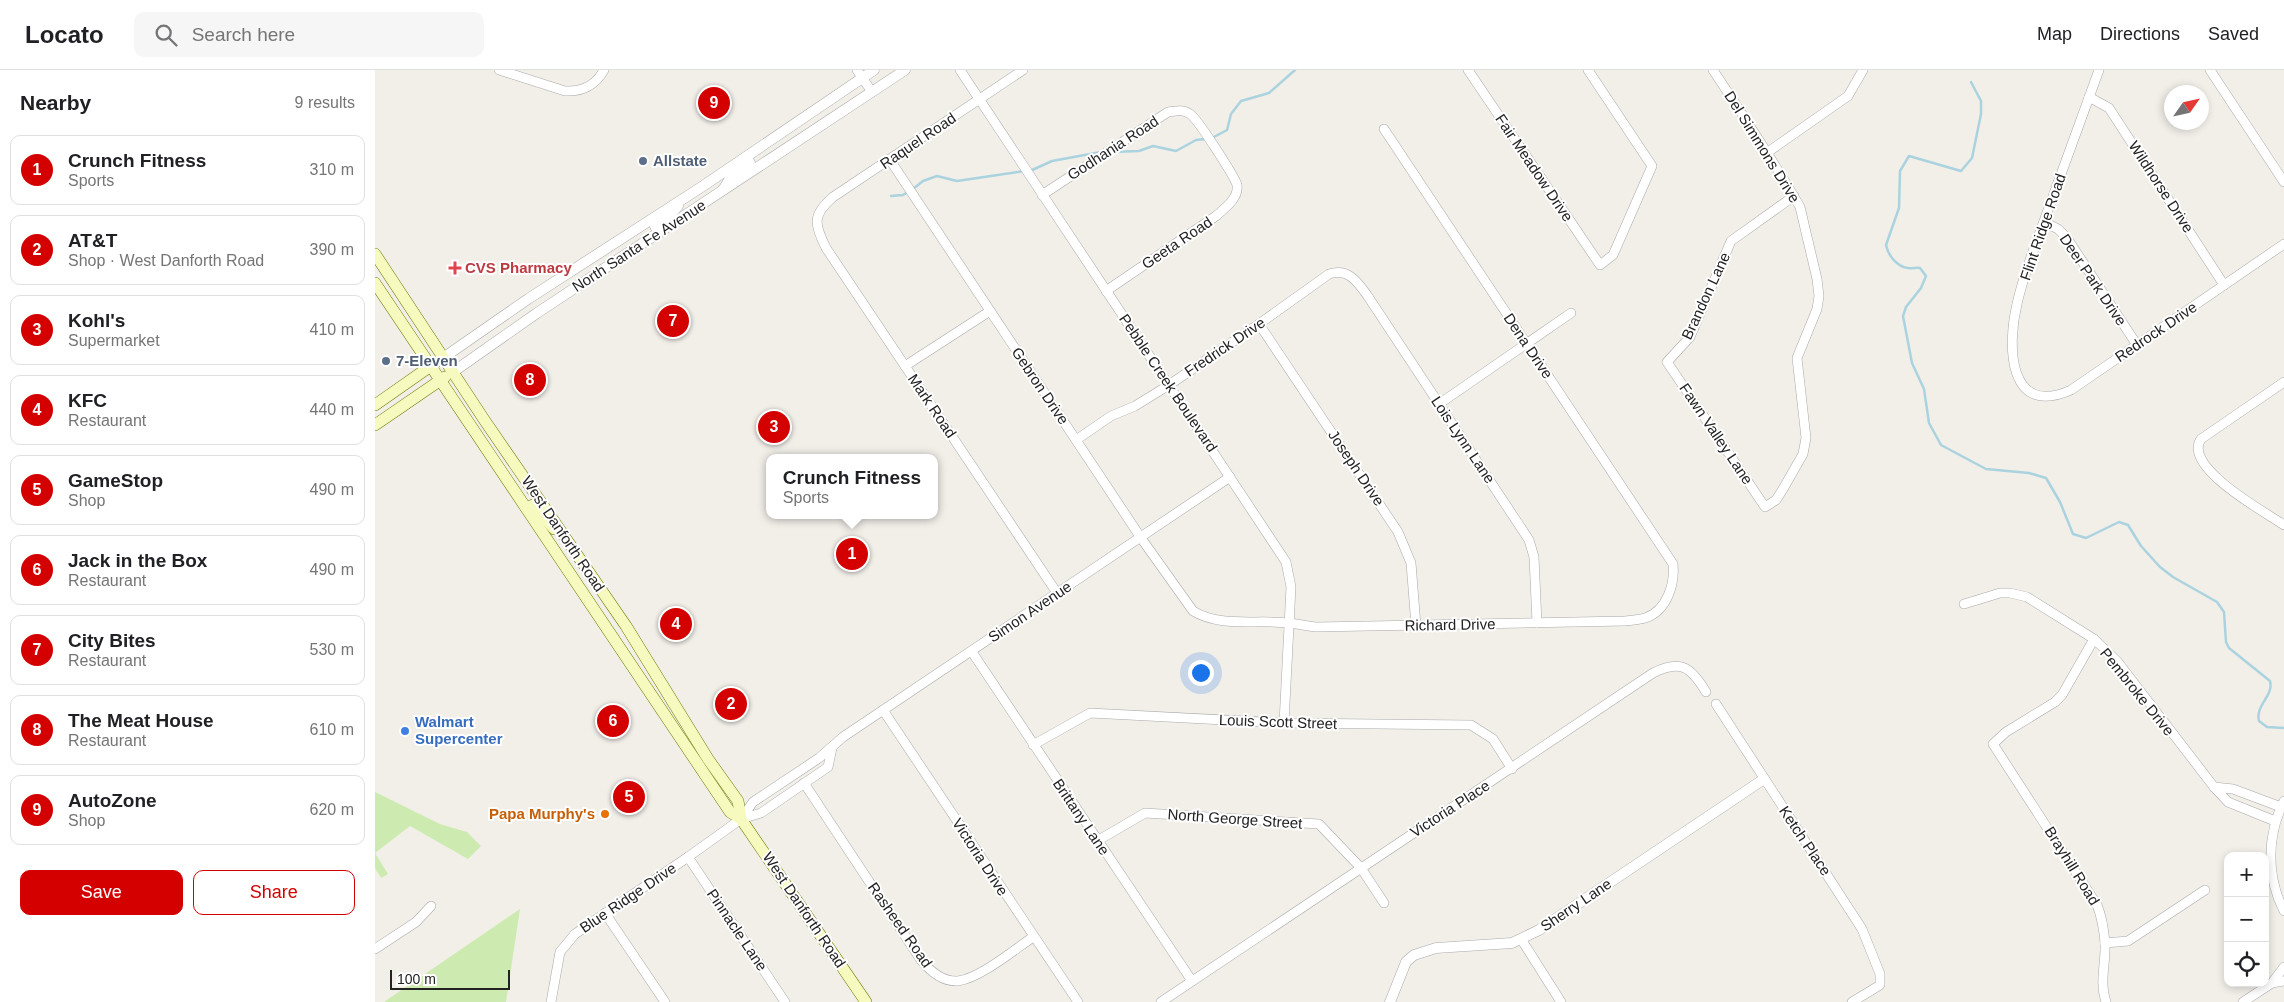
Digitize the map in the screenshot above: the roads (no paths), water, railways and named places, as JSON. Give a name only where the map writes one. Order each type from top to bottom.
[{"type":"main road","name":"West Danforth Road","points":[[375,254],[443,358],[626,626],[708,759],[738,801],[741,819]]},
{"type":"main road","name":"West Danforth Road","points":[[375,283],[439,381],[731,812],[741,819],[866,1002]]},
{"type":"main road","name":"North Santa Fe Avenue","points":[[375,405],[443,358]]},
{"type":"main road","name":"North Santa Fe Avenue","points":[[375,425],[453,372]]},
{"type":"main road","points":[[526,508],[533,505],[544,520],[570,543]]},
{"type":"street","points":[[499,70],[565,91],[575,92],[594,84],[604,70]]},
{"type":"street","name":"North Santa Fe Avenue","points":[[443,358],[528,299],[746,157],[860,74],[875,70]]},
{"type":"street","name":"North Santa Fe Avenue","points":[[453,372],[905,70]]},
{"type":"street","name":"Pebble Creek Boulevard","points":[[959,70],[1287,562],[1291,587],[1284,723]]},
{"type":"street","name":"Raquel Road","points":[[817,216],[822,206],[833,197],[1023,70]]},
{"type":"street","name":"Fair Meadow Drive","points":[[1468,70],[1600,265],[1613,255],[1652,166],[1588,70]]},
{"type":"street","name":"Del Simmons Drive","points":[[1713,70],[1768,152],[1794,196],[1804,218],[1817,279],[1819,296],[1817,309],[1797,358],[1806,438],[1803,454],[1776,500],[1765,507]]},
{"type":"street","points":[[1768,152],[1848,96],[1863,70]]},
{"type":"street","name":"Flint Ridge Road","points":[[2024,387],[2015,373],[2012,347],[2016,305],[2029,260],[2099,70]]},
{"type":"street","points":[[2210,70],[2284,182]]},
{"type":"street","points":[[860,74],[872,92]]},
{"type":"street","name":"Wildhorse Drive","points":[[2089,96],[2109,108],[2224,285]]},
{"type":"street","name":"Godhania Road","points":[[1042,195],[1154,120],[1168,112],[1182,110],[1191,114],[1198,122],[1237,185]]},
{"type":"street","name":"Dena Drive","points":[[1384,129],[1673,564]]},
{"type":"street","points":[[721,193],[732,176],[750,163],[746,157]]},
{"type":"street","name":"Gebron Drive","points":[[890,160],[1141,538],[1193,611]]},
{"type":"street","name":"Geeta Road","points":[[1106,291],[1216,216],[1236,195],[1237,185]]},
{"type":"street","points":[[659,233],[655,226],[667,218],[687,196]]},
{"type":"street","name":"Brandon Lane","points":[[1667,362],[1690,338],[1731,241],[1794,196]]},
{"type":"street","name":"Mark Road","points":[[817,216],[817,228],[826,248],[1057,593]]},
{"type":"street","name":"Deer Park Drive","points":[[2044,222],[2058,229],[2067,238],[2137,345]]},
{"type":"street","name":"Redrock Drive","points":[[2024,387],[2033,395],[2057,396],[2071,390],[2284,244]]},
{"type":"street","name":"Fredrick Drive","points":[[1076,440],[1111,416],[1135,406],[1169,385],[1329,274],[1338,271],[1347,273]]},
{"type":"street","name":"Lois Lynn Lane","points":[[1347,273],[1367,295],[1529,540],[1534,557],[1537,623]]},
{"type":"street","points":[[905,366],[990,311]]},
{"type":"street","points":[[1439,404],[1571,313]]},
{"type":"street","name":"Joseph Drive","points":[[1259,324],[1398,532],[1411,563],[1416,626]]},
{"type":"street","name":"Fawn Valley Lane","points":[[1667,362],[1765,507]]},
{"type":"street","points":[[2284,382],[2201,439],[2198,444],[2201,461],[2216,478],[2284,525]]},
{"type":"street","name":"Simon Avenue","points":[[741,819],[753,802],[832,748],[843,737],[1230,477]]},
{"type":"street","name":"Richard Drive","points":[[1193,611],[1204,618],[1215,620],[1288,623],[1316,628],[1625,621],[1646,618],[1659,609],[1669,596],[1674,574],[1673,564]]},
{"type":"street","name":"Pembroke Drive","points":[[1964,604],[2000,593],[2010,592],[2027,597],[2094,639],[2117,661],[2214,787],[2228,802],[2275,821]]},
{"type":"street","name":"Brayhill Road","points":[[2094,639],[2062,695],[2055,702],[2006,732],[1993,744],[2097,905],[2102,918],[2105,943],[2101,982],[2106,1002]]},
{"type":"street","name":"Brittany Lane","points":[[971,652],[1192,981]]},
{"type":"street","name":"Victoria Place","points":[[1192,981],[1653,673],[1668,666],[1681,666],[1698,678],[1706,692]]},
{"type":"street","name":"Ketch Place","points":[[1716,704],[1861,929],[1880,974],[1880,985],[1852,1002]]},
{"type":"street","name":"Victoria Drive","points":[[883,710],[1078,1002]]},
{"type":"street","name":"Louis Scott Street","points":[[1033,745],[1089,712],[1284,723],[1471,725],[1493,738],[1512,769]]},
{"type":"street","name":"Simon Avenue","points":[[741,819],[761,813],[828,767],[832,748]]},
{"type":"street","name":"Sherry Lane","points":[[1390,1002],[1406,962],[1414,955],[1427,949],[1497,945],[1521,939],[1539,930],[1764,779]]},
{"type":"street","name":"Rasheed Road","points":[[804,783],[921,960],[931,972],[943,978],[957,981],[975,975],[1033,937]]},
{"type":"street","points":[[2214,787],[2233,789],[2283,804],[2275,821],[2271,853],[2277,898],[2284,910]]},
{"type":"street","points":[[2240,808],[2245,794]]},
{"type":"street","name":"North George Street","points":[[1097,841],[1145,813],[1319,824],[1361,868],[1384,903]]},
{"type":"street","name":"Blue Ridge Drive","points":[[551,1002],[560,952],[575,934],[688,858],[741,819]]},
{"type":"street","name":"Pinnacle Lane","points":[[688,858],[785,1002]]},
{"type":"street","points":[[2105,943],[2128,941],[2205,890]]},
{"type":"street","points":[[375,949],[416,922],[431,906]]},
{"type":"street","points":[[605,913],[665,1002]]},
{"type":"street","points":[[1521,939],[1561,1002]]},
{"type":"street","points":[[2243,1002],[2272,983],[2284,967]]},
{"type":"street","points":[[1161,1002],[1192,981]]},
{"type":"street","points":[[2272,983],[2284,981]]},
{"type":"waterway","points":[[1212,138],[1227,130],[1231,114],[1241,101],[1269,93],[1295,70]]},
{"type":"waterway","points":[[1971,82],[1981,101],[1981,114],[1972,158],[1961,171],[1909,156],[1900,171],[1899,208],[1886,245],[1889,253],[1897,263],[1904,267],[1920,268],[1926,276],[1921,288],[1906,307],[1903,316],[1912,363],[1924,389],[1929,423],[1941,445],[1986,469],[2029,473],[2046,478],[2060,502],[2073,534],[2086,538],[2119,522],[2128,525],[2141,546],[2160,567],[2173,577],[2217,602],[2224,612],[2226,642],[2229,648],[2270,681],[2271,686],[2258,715],[2259,721],[2267,727],[2284,728]]},
{"type":"waterway","points":[[1112,152],[1139,151],[1153,146],[1176,151],[1196,140],[1206,139]]},
{"type":"waterway","points":[[1030,171],[1052,161],[1101,152]]},
{"type":"waterway","points":[[913,189],[923,181],[937,176],[957,181],[1024,171]]},
{"type":"waterway","points":[[891,196],[903,195],[908,192]]},
{"type":"place","name":"AutoZone","points":[[714,103]]},
{"type":"place","name":"Allstate","points":[[643,161]]},
{"type":"place","name":"CVS Pharmacy","points":[[455,268]]},
{"type":"place","name":"City Bites","points":[[673,321]]},
{"type":"place","name":"7-Eleven","points":[[386,361]]},
{"type":"place","name":"The Meat House","points":[[530,380]]},
{"type":"place","name":"Kohl's","points":[[774,427]]},
{"type":"place","name":"Crunch Fitness","points":[[852,554]]},
{"type":"place","name":"KFC","points":[[676,624]]},
{"type":"place","name":"AT&T","points":[[731,704]]},
{"type":"place","name":"Jack in the Box","points":[[613,721]]},
{"type":"place","name":"Walmart Supercenter","points":[[405,731]]},
{"type":"place","name":"GameStop","points":[[629,797]]},
{"type":"place","name":"Papa Murphy's","points":[[605,814]]}]
